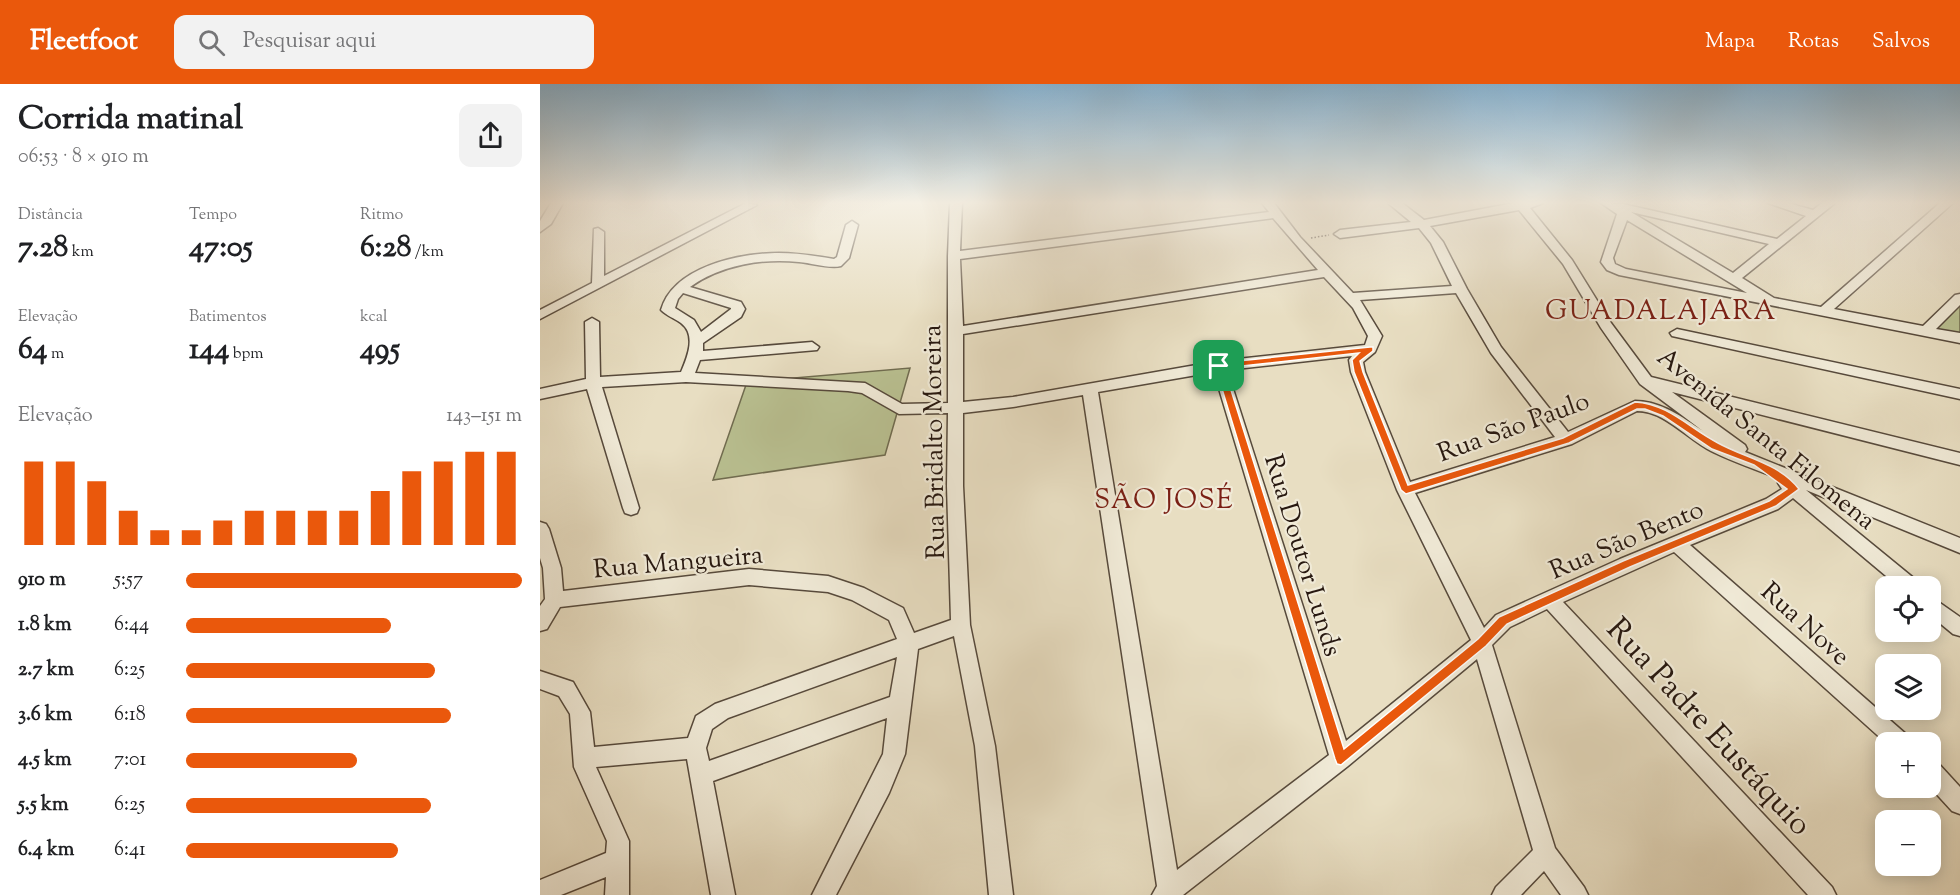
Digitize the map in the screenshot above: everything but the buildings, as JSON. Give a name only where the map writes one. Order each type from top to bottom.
[{"type":"street","points":[[598,241],[598,284]]},
{"type":"street","points":[[540,315],[682,241]]},
{"type":"street","points":[[686,377],[695,356],[698,341],[689,323],[668,310],[668,303],[681,288],[694,278],[738,261],[770,256],[837,263],[843,258],[848,241]]},
{"type":"street","name":"Rua Bridalto Moreira","points":[[955,241],[955,486],[961,625],[986,746],[1000,895]]},
{"type":"street","points":[[954,256],[1071,241]]},
{"type":"street","points":[[1297,241],[1358,306],[1375,336],[1370,349],[1356,360],[1358,372],[1406,490],[1482,643],[1545,854],[1576,895]]},
{"type":"street","points":[[1436,241],[1460,289],[1496,350],[1566,440]]},
{"type":"street","name":"Avenida Santa Filomena","points":[[1553,241],[1606,325],[1645,380],[1794,489],[1898,576]]},
{"type":"street","points":[[1613,241],[1607,262],[1611,267],[1623,272],[1960,338]]},
{"type":"street","points":[[1669,241],[1770,301]]},
{"type":"street","points":[[1771,241],[1780,243]]},
{"type":"street","points":[[1732,279],[1782,241]]},
{"type":"street","points":[[1824,311],[1904,241]]},
{"type":"street","points":[[956,331],[1326,273]]},
{"type":"street","points":[[681,288],[736,305],[738,309],[736,314],[698,341]]},
{"type":"street","points":[[1349,297],[1460,289]]},
{"type":"street","points":[[1926,331],[1960,298]]},
{"type":"street","points":[[592,322],[593,383],[631,508]]},
{"type":"street","points":[[1677,333],[1960,394]]},
{"type":"street","points":[[695,356],[812,347]]},
{"type":"street","points":[[540,394],[563,387],[593,383],[686,377],[848,386],[871,391],[899,409],[955,408],[1013,402],[1219,366],[1370,349]]},
{"type":"street","name":"Rua Doutor Lunds","points":[[1219,366],[1341,759]]},
{"type":"street","points":[[1645,380],[1867,438],[1960,459]]},
{"type":"street","points":[[1090,389],[1166,892]]},
{"type":"street","name":"Rua São Paulo","points":[[1406,490],[1566,440],[1635,405],[1646,406],[1666,414],[1715,446],[1757,462]]},
{"type":"street","points":[[1757,462],[1960,546]]},
{"type":"street","name":"Rua São Bento","points":[[1166,892],[1341,759],[1482,643],[1503,621],[1626,564],[1772,504],[1794,489]]},
{"type":"street","points":[[540,529],[552,568],[554,600],[540,622]]},
{"type":"street","name":"Rua Nove","points":[[1677,544],[1889,732]]},
{"type":"street","name":"Rua Mangueira","points":[[554,600],[749,577],[828,584],[858,594],[896,614],[909,644]]},
{"type":"street","name":"Rua Padre Eustáquio","points":[[1550,600],[1824,895]]},
{"type":"street","points":[[1941,613],[1960,628]]},
{"type":"street","points":[[723,895],[696,748],[700,727],[710,717],[961,625]]},
{"type":"street","points":[[824,895],[844,852],[881,785],[894,754],[899,704],[909,644]]},
{"type":"street","points":[[540,680],[566,688],[580,712],[585,766],[618,841],[617,895]]},
{"type":"street","points":[[700,774],[899,704]]},
{"type":"street","points":[[584,758],[696,748]]},
{"type":"street","points":[[1941,783],[1960,803]]},
{"type":"street","points":[[1504,895],[1545,854]]},
{"type":"street","points":[[549,892],[618,860]]},
{"type":"green space","points":[[1960,303],[1960,335],[1932,331]]},
{"type":"green space","points":[[910,368],[885,455],[713,480],[747,382]]},
{"type":"district","name":"GUADALAJARA","points":[[1661,310]]},
{"type":"district","name":"SÃO JOSÉ","points":[[1164,499]]},
{"type":"route","points":[[1370,349],[1356,360],[1358,372],[1406,490],[1566,440],[1635,405],[1646,406],[1666,414],[1715,446],[1757,462],[1794,489],[1772,504],[1626,564],[1503,621],[1482,643],[1341,759],[1219,366],[1370,349]]}]
